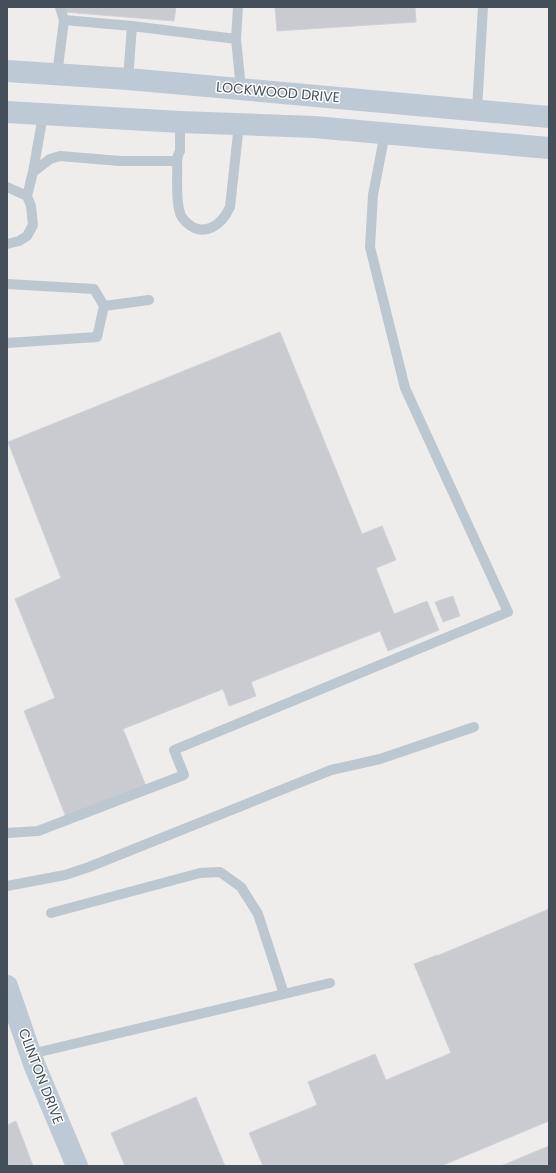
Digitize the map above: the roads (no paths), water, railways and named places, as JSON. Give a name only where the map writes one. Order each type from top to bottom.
[{"type":"main road","name":"LOCKWOOD DRIVE","points":[[7,71],[128,79],[549,117]]},
{"type":"main road","points":[[239,124],[241,89]]},
{"type":"main road","points":[[385,133],[387,102]]},
{"type":"main road","points":[[476,141],[477,110]]},
{"type":"main road","points":[[7,112],[180,122],[314,127],[549,148]]},
{"type":"main road","name":"CLINTON DRIVE","points":[[7,986],[31,1054],[77,1166]]},
{"type":"lane","points":[[57,75],[64,20],[60,7]]},
{"type":"lane","points":[[238,7],[236,39],[241,89]]},
{"type":"lane","points":[[477,110],[483,7]]},
{"type":"lane","points":[[64,20],[132,26],[236,39]]},
{"type":"lane","points":[[128,79],[132,26]]},
{"type":"lane","points":[[7,244],[19,241],[27,236],[33,225],[32,206],[27,196],[43,115]]},
{"type":"lane","points":[[180,122],[180,151],[177,161],[178,202],[180,214],[182,218],[192,227],[205,230],[213,227],[221,221],[227,214],[230,207],[239,124]]},
{"type":"lane","points":[[7,833],[38,831],[184,775],[174,750],[508,612],[405,388],[370,247],[373,195],[385,133]]},
{"type":"lane","points":[[32,172],[50,159],[60,156],[120,161],[177,161]]},
{"type":"lane","points":[[7,187],[27,196]]},
{"type":"lane","points":[[7,284],[94,289],[104,306],[97,337],[7,343]]},
{"type":"lane","points":[[104,306],[149,300]]},
{"type":"lane","points":[[7,886],[65,875],[89,867],[331,770],[380,759],[474,727]]},
{"type":"lane","points":[[51,913],[200,873],[220,872],[241,887],[258,914],[284,994]]},
{"type":"lane","points":[[31,1054],[330,983]]}]
